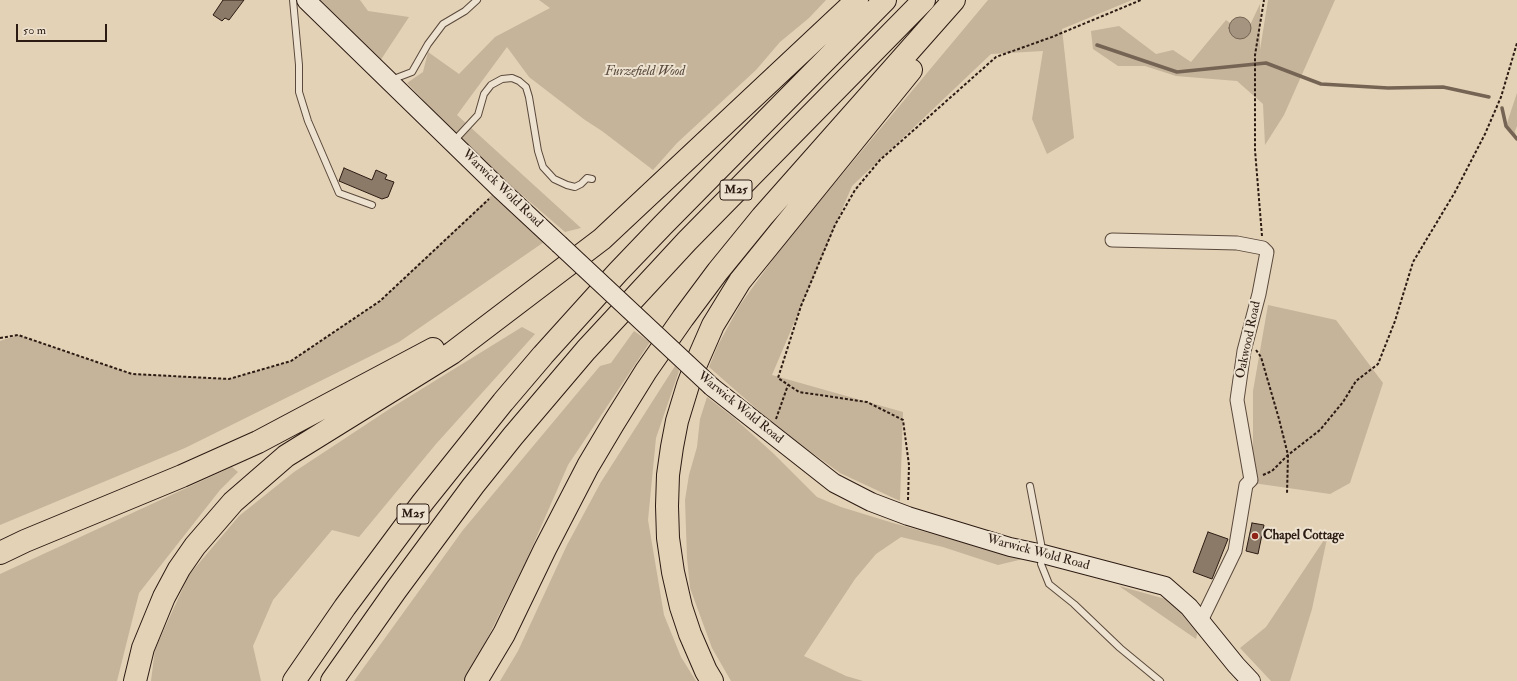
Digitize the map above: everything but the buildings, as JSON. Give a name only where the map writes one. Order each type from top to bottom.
[{"type":"highway","points":[[135,681],[143,648],[164,596],[171,583],[195,546],[233,502],[286,456],[452,353],[602,239],[857,0]]},
{"type":"highway","name":"M25","points":[[294,681],[345,607],[423,502],[498,408],[543,355],[663,225],[885,0]]},
{"type":"highway","name":"M25","points":[[332,681],[396,590],[473,486],[586,350],[687,241],[924,0]]},
{"type":"highway","points":[[476,681],[504,634],[545,549],[588,466],[646,371],[683,318],[718,271],[762,217],[954,0]]},
{"type":"highway","points":[[712,681],[690,634],[681,606],[673,572],[668,538],[667,506],[672,447],[679,414],[696,364],[713,325],[740,281],[970,0]]},
{"type":"highway","points":[[0,553],[258,442],[443,344],[496,319]]},
{"type":"street","name":"Warwick Wold Road","points":[[306,0],[500,189],[712,387],[834,484],[871,502],[908,516],[1010,547],[1043,554],[1165,586],[1189,607],[1236,665],[1251,681]]},
{"type":"street","points":[[1112,240],[1237,243],[1263,248]]},
{"type":"street","name":"Oakwood Road","points":[[1251,480],[1237,400],[1244,351],[1259,294],[1267,252],[1263,248]]},
{"type":"street","points":[[1201,621],[1234,551],[1246,485],[1251,480]]},
{"type":"lane","points":[[293,0],[299,65],[299,92],[308,121],[339,194],[372,205]]},
{"type":"lane","points":[[390,81],[412,72],[428,44],[443,24],[465,11],[477,0]]},
{"type":"lane","points":[[453,142],[478,115],[484,94],[491,85],[502,79],[512,78],[519,81],[526,87],[538,151],[543,167],[554,179],[574,187],[581,184],[586,178],[592,179]]},
{"type":"lane","points":[[1030,486],[1043,554],[1041,564],[1049,584],[1074,604],[1120,648],[1160,681]]},
{"type":"path","points":[[908,516],[909,465],[903,420],[867,402],[799,392],[778,378],[801,306],[835,225],[855,190],[880,160],[996,57],[1052,37],[1141,0]]},
{"type":"path","points":[[1263,248],[1255,150],[1256,55],[1264,0]]},
{"type":"path","points":[[1251,480],[1272,471],[1288,455],[1320,430],[1343,402],[1356,381],[1378,364],[1395,321],[1414,262],[1455,192],[1485,134],[1501,97],[1517,43]]},
{"type":"path","points":[[0,338],[18,335],[132,374],[229,378],[291,361],[380,301],[500,189]]},
{"type":"path","points":[[1256,350],[1261,357],[1288,455],[1287,494]]},
{"type":"path","points":[[771,434],[788,385]]},
{"type":"green space","points":[[320,0],[360,0],[368,11],[409,17],[380,61]]},
{"type":"green space","name":"Furzefield Wood","points":[[539,0],[826,0],[809,18],[780,42],[756,70],[677,143],[653,170],[529,77],[507,47],[457,115],[581,228],[565,232],[479,158],[407,83],[423,72],[428,52],[459,74],[495,37],[550,8]]},
{"type":"green space","points":[[988,0],[1132,0],[1062,29],[1074,138],[1047,154],[1032,119],[1043,51],[991,54],[852,186],[772,375],[903,412],[900,501],[840,473],[782,431],[709,367],[718,345],[740,305],[784,244]]},
{"type":"green space","points":[[1268,0],[1335,0],[1284,115],[1265,145],[1263,104],[1237,81],[1176,76],[1145,66],[1118,66],[1093,49],[1091,31],[1119,26],[1156,54],[1173,50],[1191,62],[1226,20],[1230,23],[1229,31],[1250,33],[1251,23],[1260,4],[1260,50]]},
{"type":"green space","points":[[1517,93],[1517,126],[1515,131],[1516,138],[1506,126]]},
{"type":"green space","points":[[495,192],[544,242],[399,342],[185,448],[0,525],[0,341],[18,335],[132,374],[229,379],[291,361],[380,301]]},
{"type":"green space","points":[[1268,305],[1336,320],[1383,383],[1350,483],[1330,494],[1253,483],[1253,391]]},
{"type":"green space","points":[[522,327],[535,334],[436,444],[359,537],[332,530],[273,600],[253,646],[261,681],[151,681],[155,649],[189,575],[239,516],[294,472],[391,408]]},
{"type":"green space","points":[[634,331],[650,342],[568,465],[526,561],[476,661],[463,681],[354,681],[463,530],[600,366],[611,363]]},
{"type":"green space","points":[[675,366],[679,371],[656,438],[648,520],[664,615],[681,657],[696,681],[500,681],[518,651],[567,545],[601,482]]},
{"type":"green space","points":[[707,397],[733,417],[774,454],[817,497],[841,507],[893,523],[1023,559],[998,565],[943,547],[901,537],[876,554],[855,579],[804,656],[846,676],[863,681],[731,681],[712,648],[690,588],[687,558],[685,500],[689,475],[697,447],[700,419]]},
{"type":"green space","points":[[232,467],[238,472],[220,490],[139,593],[117,681],[0,681],[0,574]]},
{"type":"green space","points":[[1328,534],[1312,609],[1290,681],[1271,681],[1240,648],[1266,627]]},
{"type":"green space","points":[[1119,586],[1169,600],[1199,625],[1196,639]]},
{"type":"shaded area","points":[[1240,17],[1248,20],[1251,28],[1248,36],[1240,39],[1232,36],[1229,28],[1232,20]]},
{"type":"waterway","points":[[1097,45],[1177,72],[1266,63],[1321,84],[1388,88],[1443,87],[1489,97]]},
{"type":"waterway","points":[[1502,108],[1506,126],[1517,139]]},
{"type":"place","name":"Chapel Cottage","points":[[1255,536]]}]
